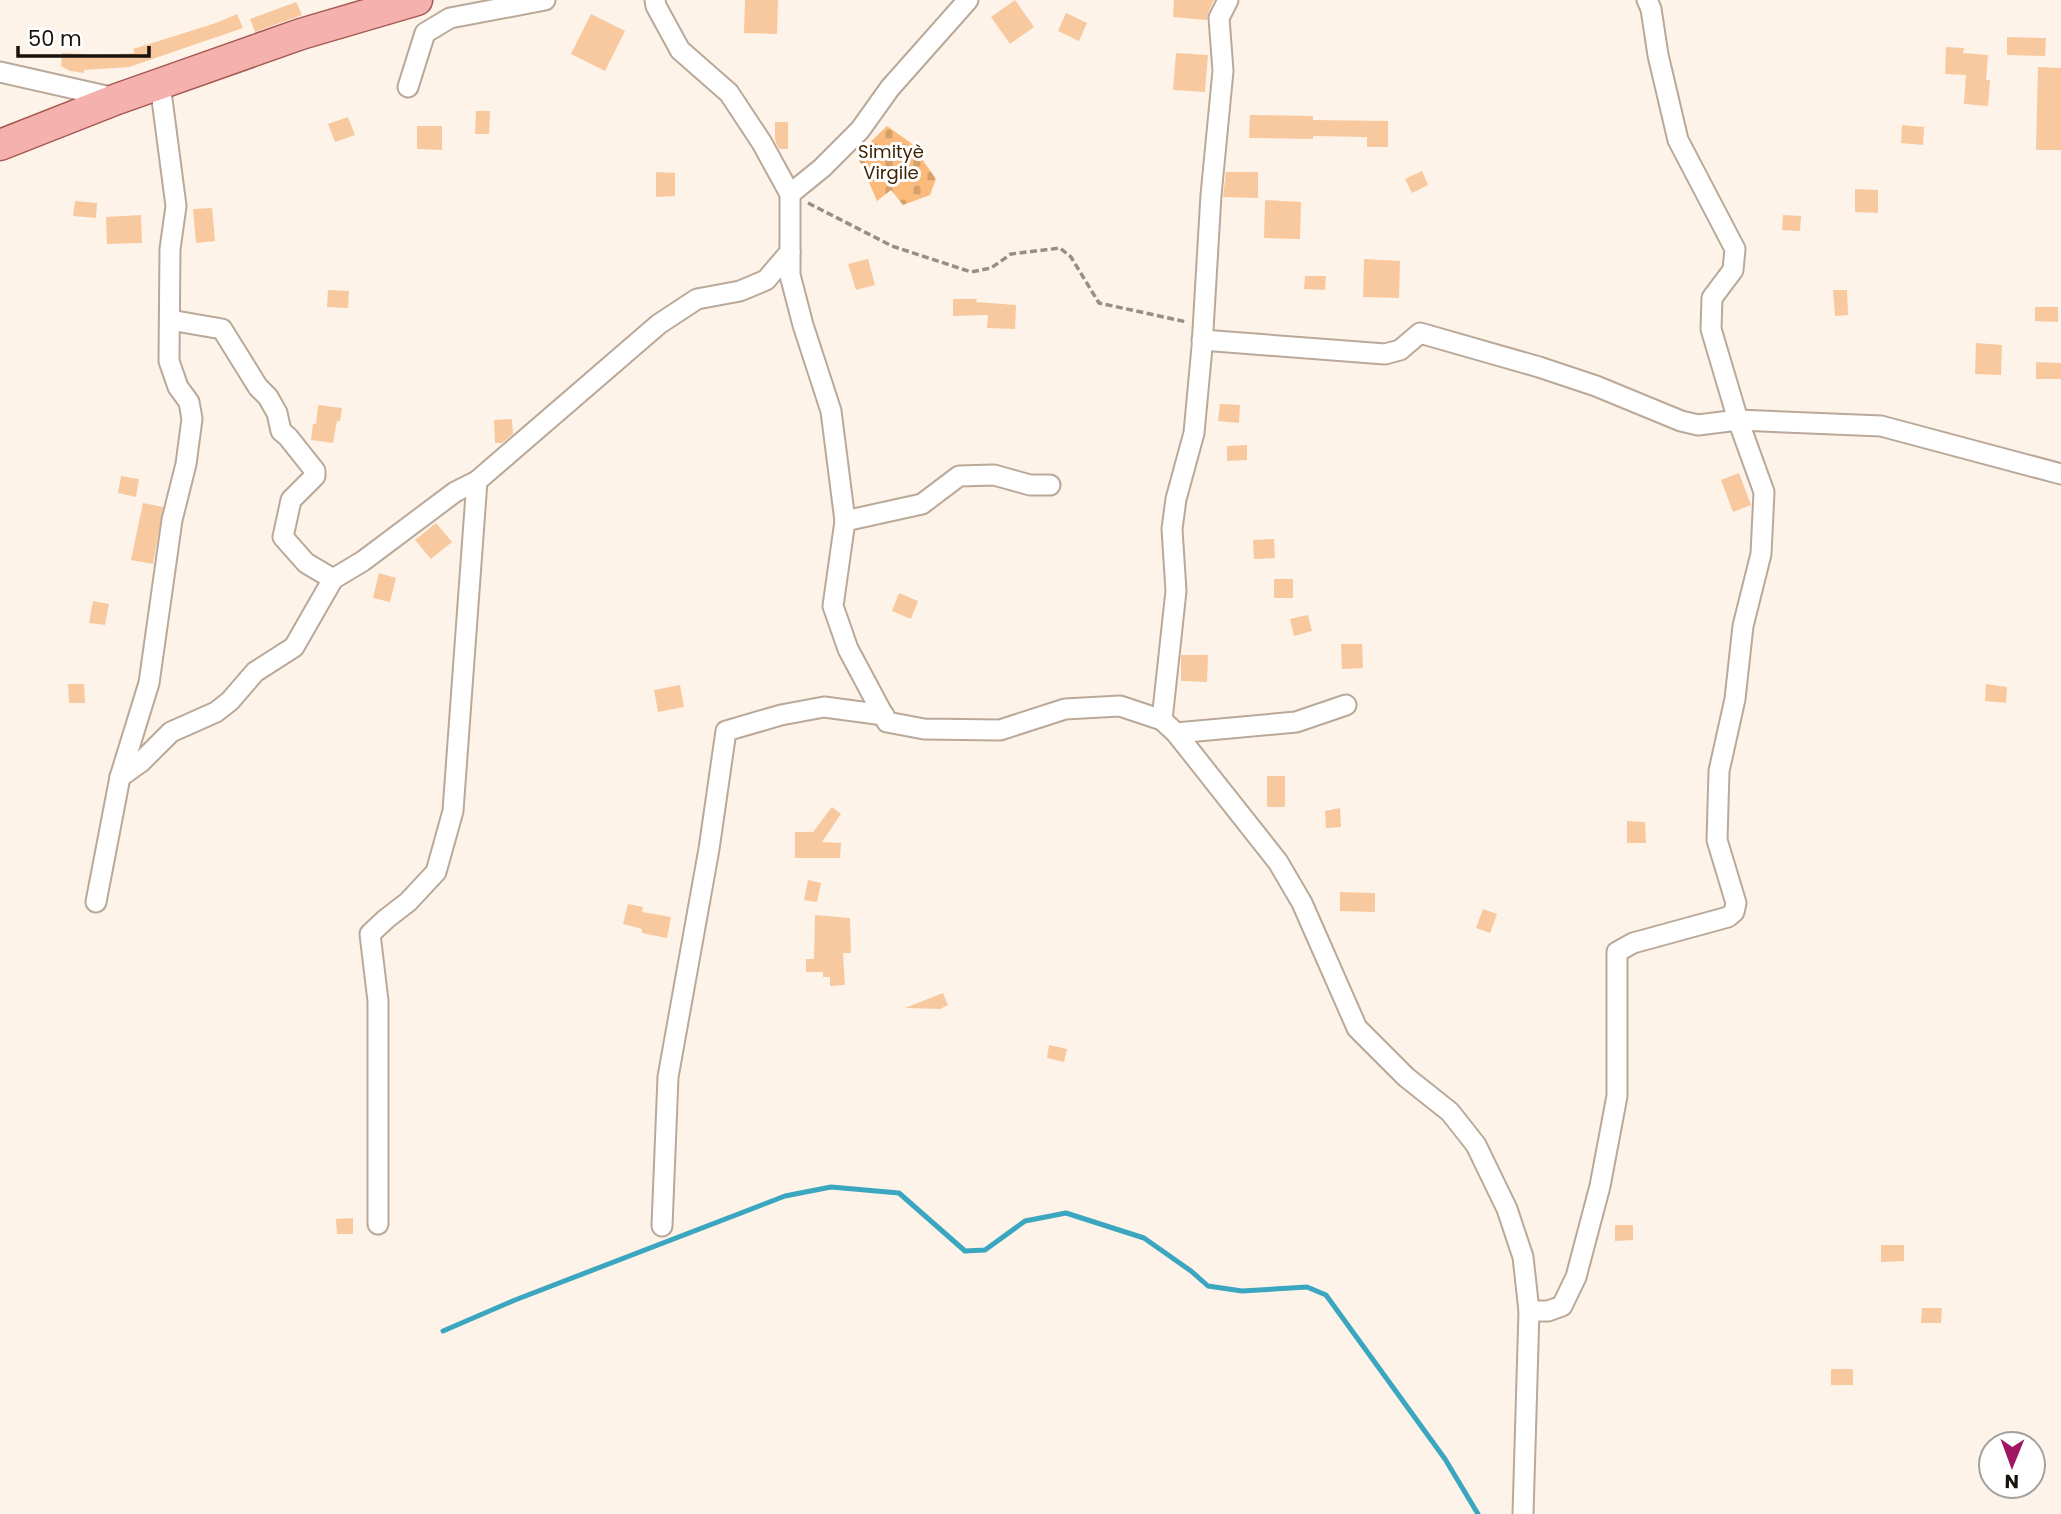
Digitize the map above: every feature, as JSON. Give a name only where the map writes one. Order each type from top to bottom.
[{"type":"main road","points":[[0,145],[160,83],[302,34],[417,0]]},
{"type":"street","points":[[408,87],[425,33],[450,18],[545,0]]},
{"type":"street","points":[[655,0],[680,50],[729,93],[762,142],[790,194],[790,275],[831,411],[845,521],[833,606],[848,649],[887,722],[924,729],[1000,730],[1065,709],[1120,706],[1169,726],[1296,722],[1346,705]]},
{"type":"street","points":[[790,194],[822,168],[860,130],[890,88],[968,0]]},
{"type":"street","points":[[1228,0],[1219,19],[1223,71],[1194,433],[1176,499],[1172,529],[1176,591],[1169,726],[1278,862],[1302,903],[1357,1028],[1406,1077],[1450,1112],[1476,1145],[1507,1209],[1523,1257],[1529,1311],[1523,1514]]},
{"type":"street","points":[[1529,1311],[1548,1311],[1562,1306],[1576,1277],[1600,1186],[1618,1096],[1617,952],[1633,943],[1728,917],[1734,912],[1736,903],[1717,840],[1718,771],[1735,699],[1743,626],[1761,554],[1764,492],[1738,420],[1711,329],[1712,298],[1733,270],[1735,249],[1678,140],[1647,0]]},
{"type":"street","points":[[0,72],[117,99]]},
{"type":"street","points":[[96,902],[120,777],[149,683],[172,520],[186,464],[192,419],[189,402],[178,387],[169,361],[170,250],[176,206],[160,83]]},
{"type":"street","points":[[120,777],[141,762],[171,732],[216,712],[230,701],[255,673],[294,647],[333,579],[363,561],[455,492],[477,481],[659,324],[696,299],[740,292],[766,280],[790,252]]},
{"type":"street","points":[[170,320],[222,329],[258,387],[268,397],[277,413],[281,431],[315,471],[315,476],[291,500],[283,537],[306,563],[333,579]]},
{"type":"street","points":[[1202,344],[1385,355],[1400,350],[1420,333],[1539,367],[1698,425],[1738,420],[1881,426],[2061,474]]},
{"type":"street","points":[[845,521],[922,503],[959,476],[994,475],[1030,485],[1050,485]]},
{"type":"street","points":[[378,1224],[378,1001],[370,934],[408,902],[436,872],[453,811],[477,481]]},
{"type":"street","points":[[662,1226],[667,1077],[709,849],[726,731],[780,715],[824,708],[884,715]]},
{"type":"path","points":[[790,194],[892,246],[971,272],[990,268],[1011,254],[1060,248],[1071,257],[1100,303],[1189,322],[1202,344]]},
{"type":"green space","name":"Simityè Virgile","points":[[887,126],[911,143],[936,179],[930,195],[903,205],[891,190],[877,201],[857,155]]},
{"type":"building","points":[[745,0],[778,0],[777,34],[744,33]]},
{"type":"building","points":[[1015,0],[1034,27],[1010,44],[991,17]]},
{"type":"building","points":[[1174,0],[1214,0],[1207,20],[1173,17]]},
{"type":"building","points":[[296,2],[302,15],[255,32],[250,19]]},
{"type":"building","points":[[1066,13],[1087,23],[1079,41],[1058,31]]},
{"type":"building","points":[[237,14],[243,28],[129,67],[84,70],[84,73],[70,71],[61,66],[62,53],[85,56],[135,53],[133,49]]},
{"type":"building","points":[[591,14],[625,31],[605,71],[571,54]]},
{"type":"building","points":[[2007,37],[2046,38],[2045,56],[2007,55]]},
{"type":"building","points":[[1946,47],[1964,48],[1963,53],[1988,55],[1988,106],[1964,104],[1966,75],[1945,74]]},
{"type":"building","points":[[1176,53],[1208,55],[1205,92],[1173,90]]},
{"type":"building","points":[[2038,67],[2061,68],[2061,150],[2036,150]]},
{"type":"building","points":[[476,111],[490,111],[489,134],[475,134]]},
{"type":"building","points":[[1250,115],[1313,116],[1313,120],[1388,121],[1388,147],[1367,147],[1367,137],[1249,138]]},
{"type":"building","points":[[348,117],[355,135],[335,142],[328,124]]},
{"type":"building","points":[[775,122],[788,122],[788,149],[779,149],[775,140]]},
{"type":"building","points":[[1902,125],[1924,127],[1923,145],[1901,143]]},
{"type":"building","points":[[417,126],[442,126],[442,150],[417,149]]},
{"type":"building","points":[[1422,171],[1428,185],[1412,193],[1405,179]]},
{"type":"building","points":[[656,172],[675,173],[675,196],[656,197]]},
{"type":"building","points":[[1226,172],[1258,172],[1258,198],[1223,197]]},
{"type":"building","points":[[1855,189],[1878,190],[1878,213],[1855,212]]},
{"type":"building","points":[[1265,200],[1301,202],[1300,239],[1264,238]]},
{"type":"building","points":[[75,201],[97,203],[96,218],[73,216]]},
{"type":"building","points":[[212,208],[215,241],[196,243],[193,209]]},
{"type":"building","points":[[141,215],[142,243],[107,244],[106,217]]},
{"type":"building","points":[[1783,215],[1801,216],[1800,231],[1782,230]]},
{"type":"building","points":[[868,259],[875,285],[856,290],[848,264]]},
{"type":"building","points":[[1364,259],[1400,261],[1399,298],[1363,297]]},
{"type":"building","points":[[1305,276],[1326,276],[1325,290],[1304,289]]},
{"type":"building","points":[[328,290],[349,291],[348,308],[327,307]]},
{"type":"building","points":[[1833,290],[1847,290],[1848,315],[1835,316]]},
{"type":"building","points":[[953,299],[977,299],[976,302],[1016,305],[1015,329],[987,328],[988,315],[953,316]]},
{"type":"building","points":[[2035,307],[2058,307],[2058,322],[2035,321]]},
{"type":"building","points":[[1976,343],[2002,345],[2001,375],[1975,374]]},
{"type":"building","points":[[2036,362],[2061,363],[2061,379],[2036,379]]},
{"type":"building","points":[[1220,404],[1240,405],[1239,423],[1218,421]]},
{"type":"building","points":[[318,405],[342,408],[333,443],[311,440]]},
{"type":"building","points":[[512,419],[513,434],[502,443],[495,443],[494,420]]},
{"type":"building","points":[[1247,445],[1247,460],[1227,461],[1227,446]]},
{"type":"building","points":[[1739,473],[1751,505],[1733,512],[1721,480]]},
{"type":"building","points":[[121,476],[139,479],[136,497],[118,493]]},
{"type":"building","points":[[143,503],[163,507],[153,564],[131,560]]},
{"type":"building","points":[[436,523],[452,542],[431,559],[415,540]]},
{"type":"building","points":[[1274,539],[1275,558],[1254,559],[1253,540]]},
{"type":"building","points":[[379,573],[396,578],[390,602],[373,598]]},
{"type":"building","points":[[1274,579],[1293,579],[1293,598],[1274,598]]},
{"type":"building","points":[[899,593],[918,601],[911,619],[892,611]]},
{"type":"building","points":[[93,601],[109,604],[105,625],[89,623]]},
{"type":"building","points":[[1308,615],[1312,631],[1294,636],[1290,619]]},
{"type":"building","points":[[1341,644],[1362,644],[1363,668],[1342,669]]},
{"type":"building","points":[[1181,655],[1208,655],[1207,682],[1181,681]]},
{"type":"building","points":[[68,684],[84,684],[85,703],[69,703]]},
{"type":"building","points":[[1986,684],[2007,687],[2006,703],[1985,701]]},
{"type":"building","points":[[680,685],[684,707],[658,712],[654,690]]},
{"type":"building","points":[[1267,776],[1285,776],[1285,807],[1267,807]]},
{"type":"building","points":[[832,807],[841,814],[822,842],[841,843],[840,858],[795,858],[795,832],[813,832]]},
{"type":"building","points":[[1340,808],[1341,827],[1326,828],[1325,811]]},
{"type":"building","points":[[1627,821],[1645,822],[1646,843],[1627,843]]},
{"type":"building","points":[[808,880],[821,883],[817,902],[804,900]]},
{"type":"building","points":[[1340,892],[1375,893],[1375,912],[1340,911]]},
{"type":"building","points":[[628,904],[643,907],[642,912],[671,917],[667,938],[642,933],[642,929],[623,924]]},
{"type":"building","points":[[1483,909],[1497,914],[1490,933],[1476,928]]},
{"type":"building","points":[[815,915],[850,918],[851,953],[843,953],[845,985],[830,986],[830,977],[823,977],[823,972],[806,972],[806,959],[814,959]]},
{"type":"building","points":[[943,993],[948,1005],[940,1009],[905,1008]]},
{"type":"building","points":[[1049,1045],[1067,1049],[1064,1062],[1047,1058]]},
{"type":"building","points":[[353,1218],[353,1234],[337,1234],[336,1219]]},
{"type":"building","points":[[1615,1225],[1633,1225],[1633,1240],[1615,1241]]},
{"type":"building","points":[[1881,1245],[1904,1245],[1904,1261],[1881,1262]]},
{"type":"building","points":[[1922,1308],[1942,1308],[1941,1323],[1921,1323]]},
{"type":"building","points":[[1831,1369],[1853,1369],[1853,1385],[1831,1385]]},
{"type":"waterway","points":[[443,1331],[515,1300],[785,1196],[831,1187],[899,1193],[965,1251],[985,1250],[1025,1221],[1066,1213],[1144,1238],[1208,1286],[1242,1291],[1307,1287],[1326,1295],[1445,1459],[1478,1514]]}]
